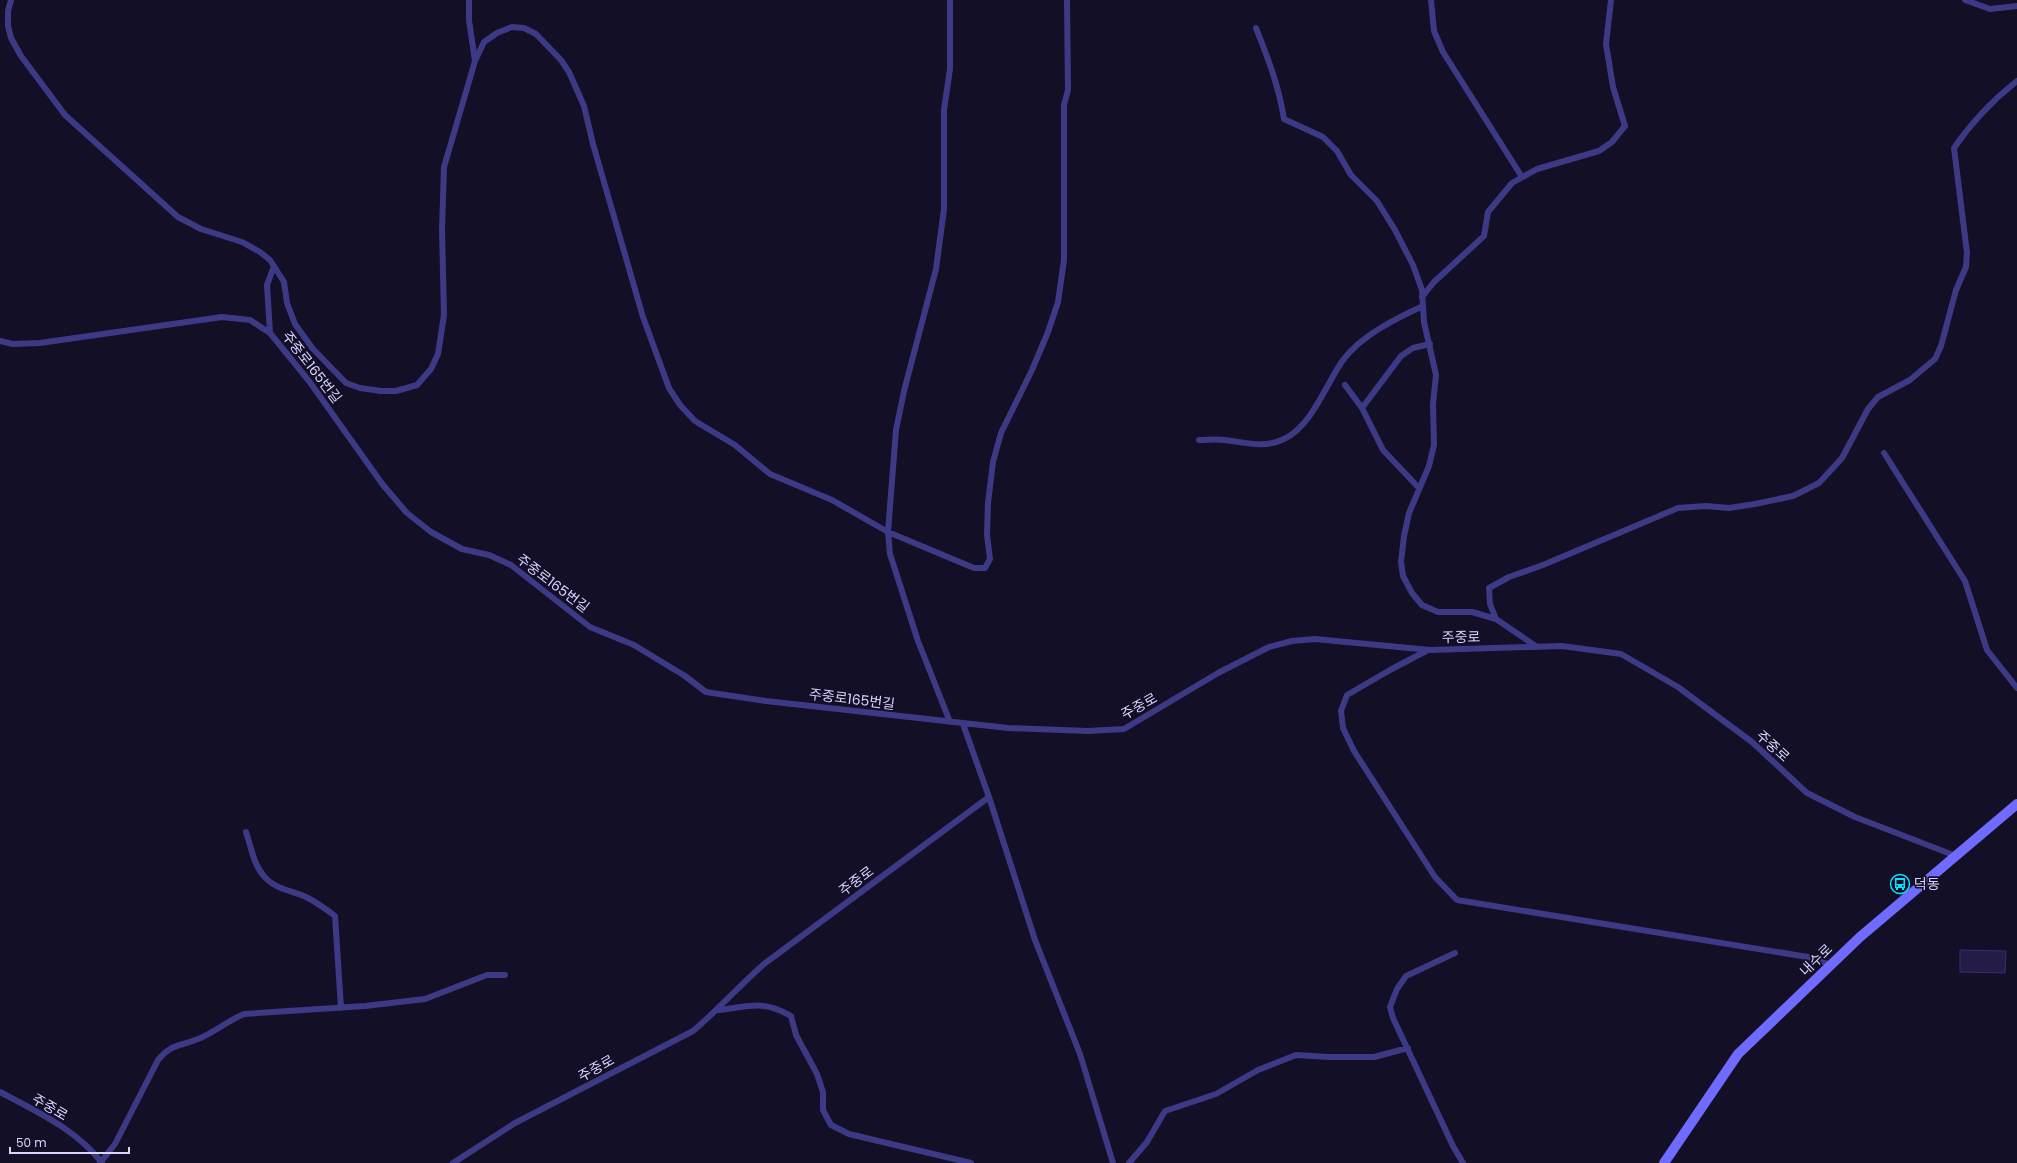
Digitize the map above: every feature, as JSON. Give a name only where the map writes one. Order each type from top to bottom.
[{"type":"street","name":"내수로","points":[[1664,1163],[1738,1054],[1860,937],[2017,804]]},
{"type":"lane","points":[[11,0],[8,11],[8,26],[11,38],[21,56],[65,115],[178,217],[201,229],[242,242],[260,252],[270,260],[284,282],[287,302],[295,324],[313,349],[346,383],[360,388],[396,391],[417,384],[431,369],[438,354],[444,315],[442,230],[444,167],[475,61],[484,42],[512,27],[524,28],[536,34],[561,60],[569,72],[584,106],[593,144],[643,316],[669,388],[680,405],[695,421],[734,445],[770,474],[832,500],[888,532],[974,568],[985,568],[990,559],[987,535],[988,503],[993,462],[999,440],[1048,332],[1058,302],[1062,282],[1064,260],[1064,105],[1068,90],[1067,0]]},
{"type":"lane","points":[[469,0],[469,20],[475,61]]},
{"type":"lane","points":[[950,0],[950,70],[944,110],[944,209],[936,269],[904,391],[896,430],[888,532],[890,554],[918,640],[950,722]]},
{"type":"lane","points":[[1431,0],[1434,31],[1444,52],[1522,177]]},
{"type":"lane","points":[[1422,297],[1434,282],[1484,236],[1488,212],[1512,183],[1537,169],[1599,151],[1612,142],[1625,126],[1613,87],[1606,44],[1611,0]]},
{"type":"lane","points":[[1965,0],[1990,9],[2017,6]]},
{"type":"lane","points":[[1256,28],[1273,72],[1281,98],[1284,119],[1323,137],[1337,151],[1351,175],[1377,201],[1396,230],[1413,265],[1422,290],[1424,322],[1436,375],[1433,404],[1434,445],[1429,466],[1409,513],[1404,536],[1401,562],[1403,576],[1412,593],[1422,605],[1438,612],[1472,612],[1496,619],[1537,647]]},
{"type":"lane","points":[[1496,619],[1490,604],[1489,588],[1509,577],[1543,565],[1678,508],[1706,506],[1729,508],[1755,504],[1793,496],[1819,483],[1842,458],[1868,409],[1878,398],[1910,380],[1935,360],[1941,346],[1956,290],[1966,267],[1968,253],[1954,148],[1965,132],[2007,89],[2017,81]]},
{"type":"lane","points":[[270,333],[267,285],[274,266]]},
{"type":"lane","points":[[1199,440],[1223,440],[1266,444],[1284,439],[1302,423],[1330,384],[1343,360],[1355,347],[1403,315],[1423,306]]},
{"type":"lane","name":"주중로165번길","points":[[0,341],[13,344],[40,343],[222,317],[250,320],[270,333],[309,381],[383,485],[407,514],[431,532],[462,549],[489,555],[510,565],[590,627],[634,645],[685,676],[706,692],[766,701],[963,724]]},
{"type":"lane","points":[[1362,408],[1401,356],[1413,348],[1430,344]]},
{"type":"lane","points":[[1345,385],[1362,408],[1383,450],[1419,488]]},
{"type":"lane","points":[[1884,453],[1965,581],[1987,650],[2017,688]]},
{"type":"lane","name":"주중로","points":[[963,724],[1088,732],[1124,729],[1218,674],[1269,647],[1292,640],[1315,640],[1430,650],[1562,646],[1621,654],[1678,688],[1752,742],[1807,794],[1855,817],[1956,856]]},
{"type":"lane","points":[[1430,650],[1390,670],[1347,695],[1341,711],[1343,728],[1354,751],[1435,876],[1457,900],[1762,951],[1808,957],[1831,965]]},
{"type":"lane","points":[[963,724],[989,797],[1035,940],[1080,1054],[1113,1163]]},
{"type":"lane","name":"주중로","points":[[453,1163],[515,1123],[693,1031],[718,1010],[739,985],[764,964],[989,797]]},
{"type":"lane","points":[[246,832],[255,862],[262,874],[271,884],[283,890],[306,897],[335,916],[341,1008]]},
{"type":"lane","points":[[1455,953],[1406,976],[1397,989],[1390,1007],[1393,1018],[1453,1146],[1463,1163]]},
{"type":"lane","points":[[101,1163],[115,1144],[155,1066],[167,1050],[175,1045],[199,1039],[231,1019],[244,1014],[341,1008],[425,999],[487,975],[505,975]]},
{"type":"lane","points":[[718,1010],[754,1005],[776,1007],[791,1016],[796,1036],[817,1074],[823,1092],[823,1110],[831,1125],[849,1134],[971,1163]]},
{"type":"lane","points":[[1129,1163],[1147,1142],[1165,1111],[1216,1094],[1258,1070],[1296,1055],[1374,1057],[1408,1048]]},
{"type":"lane","name":"주중로","points":[[0,1092],[70,1133],[87,1145],[101,1163]]},
{"type":"building","points":[[1960,950],[2006,951],[2005,973],[1960,972]]},
{"type":"place","name":"덕동","points":[[1900,884]]}]
